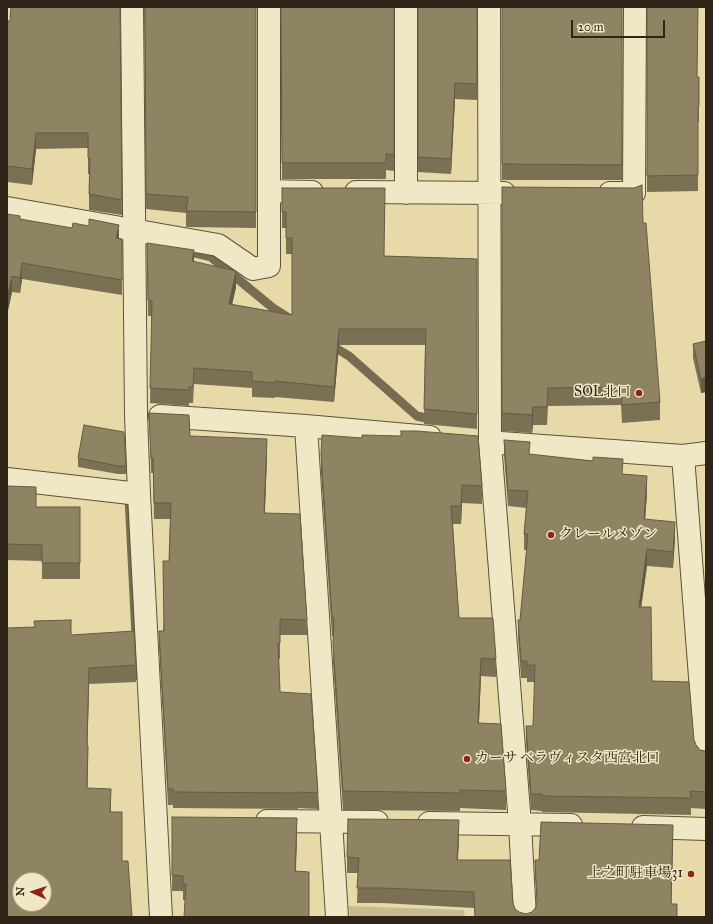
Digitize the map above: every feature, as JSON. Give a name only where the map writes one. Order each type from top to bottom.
[{"type":"street","points":[[132,7],[136,415],[132,493],[156,820],[161,917]]},
{"type":"street","points":[[7,208],[218,244],[253,270],[270,266],[269,7]]},
{"type":"street","points":[[406,7],[406,193]]},
{"type":"street","points":[[489,7],[490,443],[520,824],[525,917]]},
{"type":"street","points":[[589,193],[634,193],[635,7]]},
{"type":"street","points":[[269,192],[520,193]]},
{"type":"street","points":[[136,415],[306,426],[490,443],[683,456],[706,453]]},
{"type":"street","points":[[306,426],[337,917]]},
{"type":"street","points":[[683,456],[706,755]]},
{"type":"street","points":[[7,479],[132,493]]},
{"type":"street","points":[[156,820],[178,820]]},
{"type":"street","points":[[247,820],[590,826]]},
{"type":"street","points":[[621,827],[706,829]]},
{"type":"shaded area","points":[[349,906],[464,910],[465,917],[350,917]]},
{"type":"building","points":[[11,7],[120,7],[122,200],[89,194],[90,158],[88,158],[88,133],[36,133],[32,169],[7,166],[7,21],[10,21]]},
{"type":"building","points":[[145,7],[256,7],[256,212],[186,211],[188,197],[146,194]]},
{"type":"building","points":[[281,7],[394,7],[394,155],[386,154],[386,163],[282,163]]},
{"type":"building","points":[[418,7],[477,7],[477,84],[455,83],[451,159],[418,157]]},
{"type":"building","points":[[502,7],[622,7],[622,165],[502,164]]},
{"type":"building","points":[[647,7],[698,7],[698,175],[647,176]]},
{"type":"building","points":[[642,185],[643,223],[646,223],[660,402],[622,405],[621,387],[548,388],[547,407],[533,407],[532,415],[502,413],[502,187],[634,188]]},
{"type":"building","points":[[282,188],[385,188],[384,256],[477,259],[477,414],[424,409],[426,329],[339,329],[334,387],[275,381],[275,383],[252,381],[252,372],[194,368],[193,387],[189,387],[189,390],[150,388],[152,301],[148,300],[147,243],[194,250],[192,261],[236,271],[229,304],[292,315],[292,238],[286,238],[286,212],[282,212]]},
{"type":"building","points":[[7,214],[20,216],[20,219],[72,228],[73,223],[89,226],[89,219],[119,225],[116,238],[122,239],[122,280],[22,263],[20,278],[12,276],[7,299]]},
{"type":"building","points":[[706,341],[706,377],[701,379],[693,344]]},
{"type":"building","points":[[149,413],[189,415],[190,436],[267,439],[264,513],[300,514],[307,620],[280,619],[280,643],[278,643],[280,692],[311,694],[318,793],[173,792],[173,789],[168,789],[159,631],[164,631],[163,561],[169,561],[171,503],[154,503],[153,458],[151,458]]},
{"type":"building","points":[[84,425],[124,432],[126,466],[118,466],[78,458]]},
{"type":"building","points":[[401,431],[478,436],[482,486],[462,485],[461,506],[451,506],[459,618],[493,618],[496,659],[481,658],[478,723],[501,724],[506,791],[460,790],[460,793],[343,791],[333,644],[334,618],[332,618],[321,454],[322,435],[362,438],[362,435],[401,436]]},
{"type":"building","points":[[504,440],[530,442],[529,454],[593,461],[593,457],[623,459],[622,474],[647,476],[644,519],[675,522],[673,552],[647,549],[639,607],[651,607],[652,681],[689,682],[694,740],[700,750],[706,751],[706,792],[690,791],[691,798],[542,796],[542,794],[531,794],[526,726],[533,726],[535,665],[527,665],[527,661],[521,661],[518,620],[520,620],[528,534],[524,534],[528,491],[508,490]]},
{"type":"building","points":[[7,486],[36,487],[36,507],[80,507],[80,563],[42,563],[42,545],[7,544]]},
{"type":"building","points":[[71,620],[71,635],[134,631],[136,665],[89,668],[87,746],[87,788],[111,789],[110,812],[122,812],[122,861],[128,861],[132,917],[7,917],[7,628],[35,627],[34,621]]},
{"type":"building","points":[[172,817],[297,818],[295,871],[309,872],[309,917],[184,917],[186,884],[183,884],[183,876],[172,875]]},
{"type":"building","points":[[348,819],[459,820],[457,860],[510,860],[513,903],[515,909],[526,914],[532,912],[536,907],[537,901],[535,860],[539,860],[541,822],[673,825],[671,904],[677,904],[677,917],[475,917],[474,892],[357,888],[359,858],[347,857]]},
{"type":"waterway","points":[[182,250],[211,257],[273,308],[289,318]]},
{"type":"waterway","points":[[329,344],[349,356],[417,416],[435,420]]},
{"type":"waterway","points":[[129,497],[138,676]]},
{"type":"place","name":"SOL北口","points":[[639,393]]},
{"type":"place","name":"クレールメゾン","points":[[551,535]]},
{"type":"place","name":"カーサ ベラヴィスタ西宮北口","points":[[467,759]]},
{"type":"place","name":"上之町駐車場31","points":[[691,874]]}]
